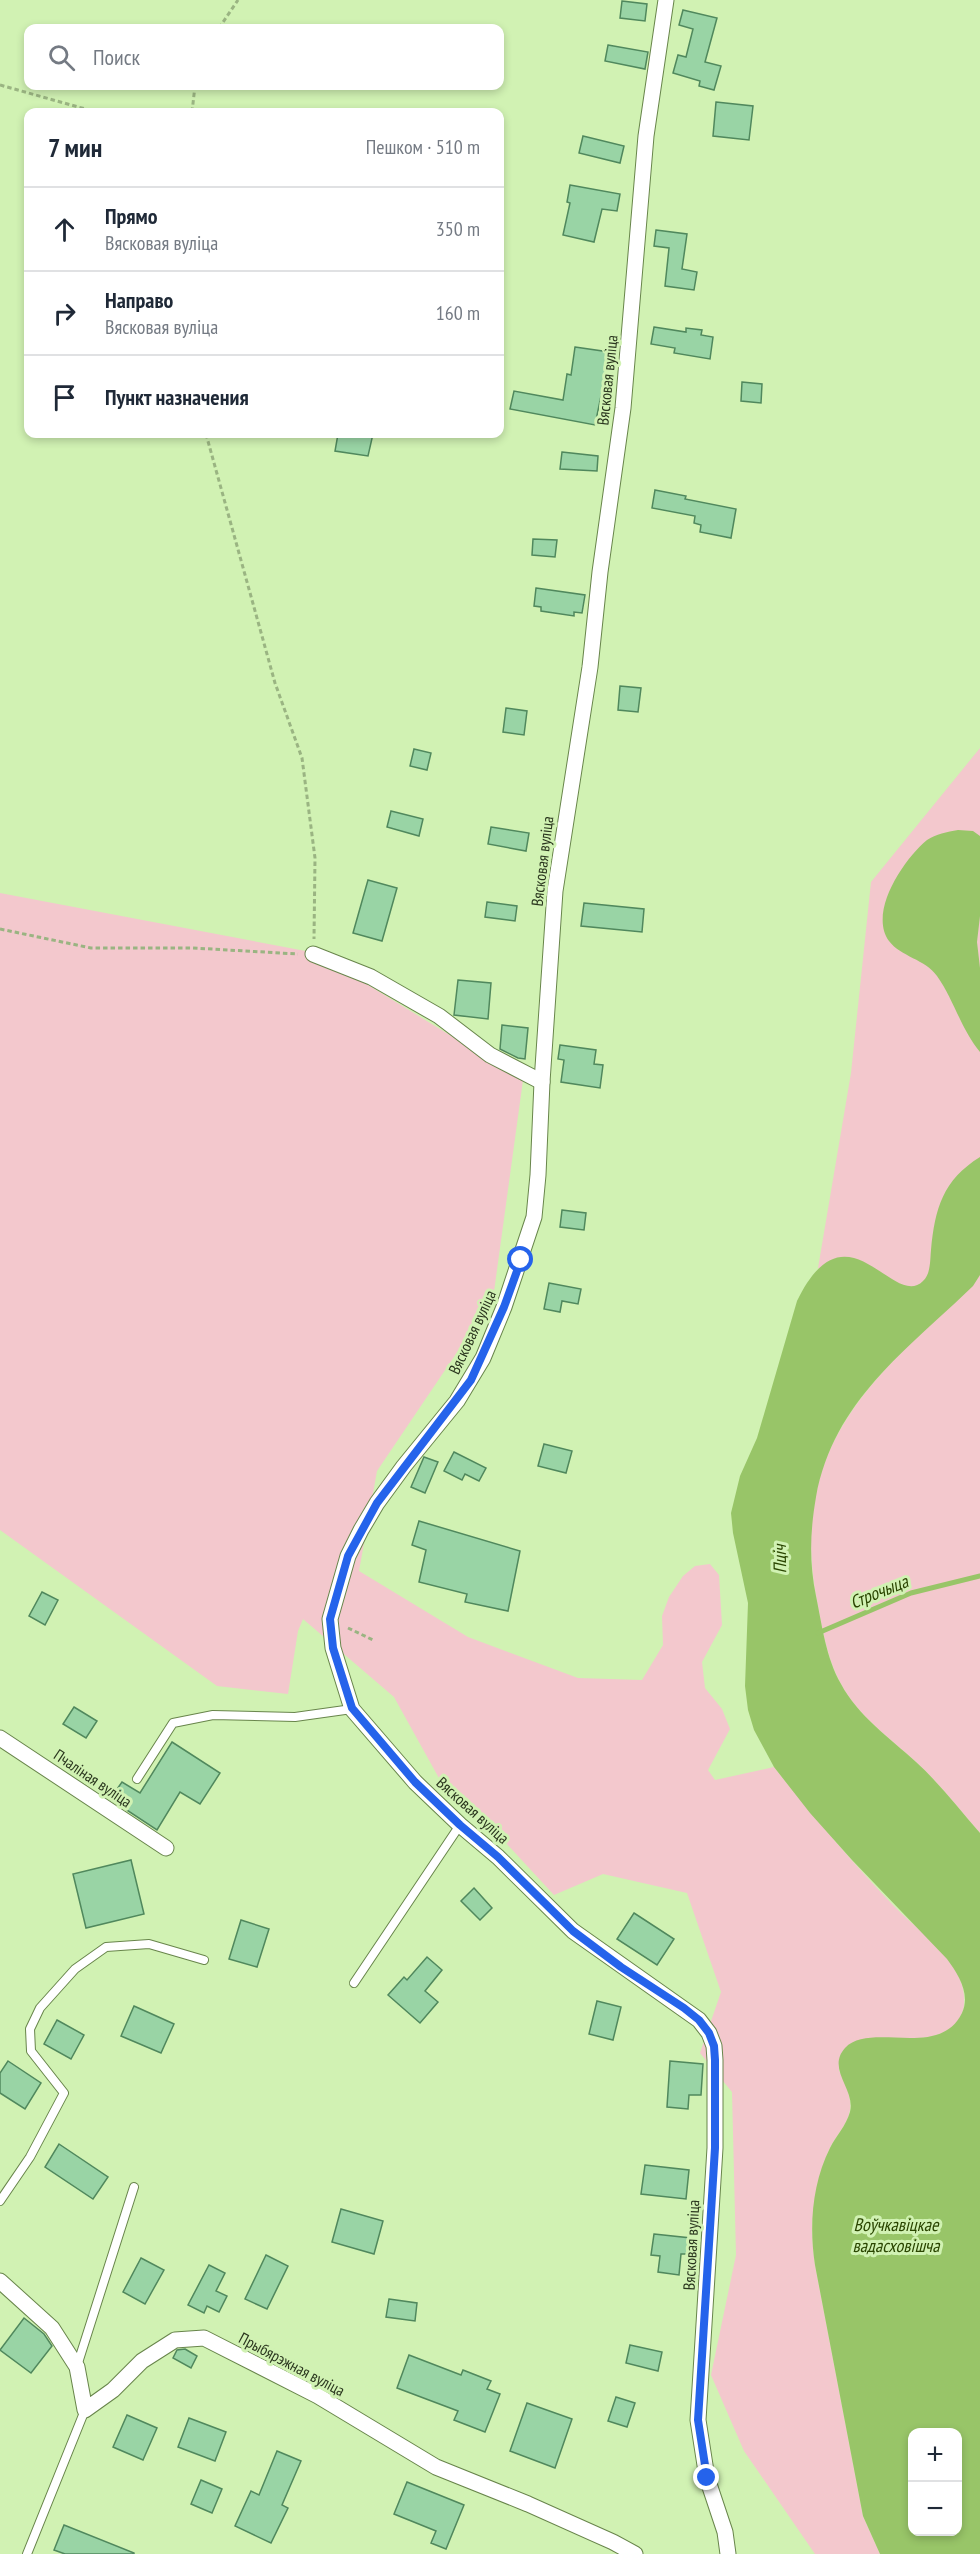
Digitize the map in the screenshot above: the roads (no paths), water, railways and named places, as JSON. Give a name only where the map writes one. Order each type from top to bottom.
[{"type":"street","name":"Вясковая вуліца","points":[[666,0],[646,136],[623,408],[600,572],[590,667],[555,891],[534,1217],[504,1307],[471,1380],[457,1401],[404,1466],[361,1530],[348,1556],[330,1619],[333,1648],[352,1708],[415,1782],[498,1857],[573,1931],[621,1967],[684,2008],[699,2020],[711,2039],[715,2060],[715,2148],[698,2420],[707,2478],[724,2532],[728,2554]]},
{"type":"street","points":[[314,954],[371,977],[439,1016],[490,1055],[542,1082]]},
{"type":"street","name":"Пчаліная вуліца","points":[[0,1738],[165,1848]]},
{"type":"street","points":[[0,2281],[52,2328],[76,2367],[85,2410]]},
{"type":"street","name":"Прыбярэжная вуліца","points":[[85,2410],[113,2390],[142,2361],[175,2340],[204,2338],[318,2396],[436,2467],[613,2541],[635,2554]]},
{"type":"lane","points":[[137,1779],[173,1723],[213,1715],[295,1717],[352,1708]]},
{"type":"lane","points":[[354,1983],[460,1825]]},
{"type":"lane","points":[[0,2201],[30,2157],[64,2093],[31,2051],[30,2029],[40,2008],[75,1969],[106,1947],[149,1944],[204,1960]]},
{"type":"lane","points":[[76,2367],[134,2187]]},
{"type":"lane","points":[[27,2554],[85,2410]]},
{"type":"water","points":[[958,830],[973,831],[980,836],[980,916],[977,942],[980,968],[980,1052],[937,976],[932,970],[894,946],[884,929],[883,916],[886,901],[891,887],[908,860],[927,840]]},
{"type":"water","name":"Воўчкавіцкае вадасховішча","points":[[980,1157],[980,1275],[973,1286],[876,1380],[856,1405],[839,1432],[825,1463],[812,1522],[812,1571],[820,1618],[828,1652],[841,1684],[865,1716],[925,1770],[980,1833],[980,2554],[880,2554],[863,2516],[815,2265],[812,2220],[816,2191],[824,2162],[850,2112],[851,2104],[839,2064],[840,2056],[845,2048],[857,2041],[871,2038],[922,2038],[938,2035],[951,2027],[962,2013],[964,1992],[959,1978],[947,1959],[810,1813],[774,1767],[754,1730],[748,1710],[745,1686],[748,1603],[731,1513],[740,1476],[757,1438],[797,1301],[816,1272],[834,1259],[851,1257],[868,1264],[898,1282],[911,1286],[923,1281],[929,1270],[935,1221],[939,1208],[949,1185],[957,1175]]},
{"type":"waterway","name":"Строчыца","points":[[818,1633],[911,1593],[980,1576]]},
{"type":"water label","name":"Пціч","points":[[780,1559]]}]
